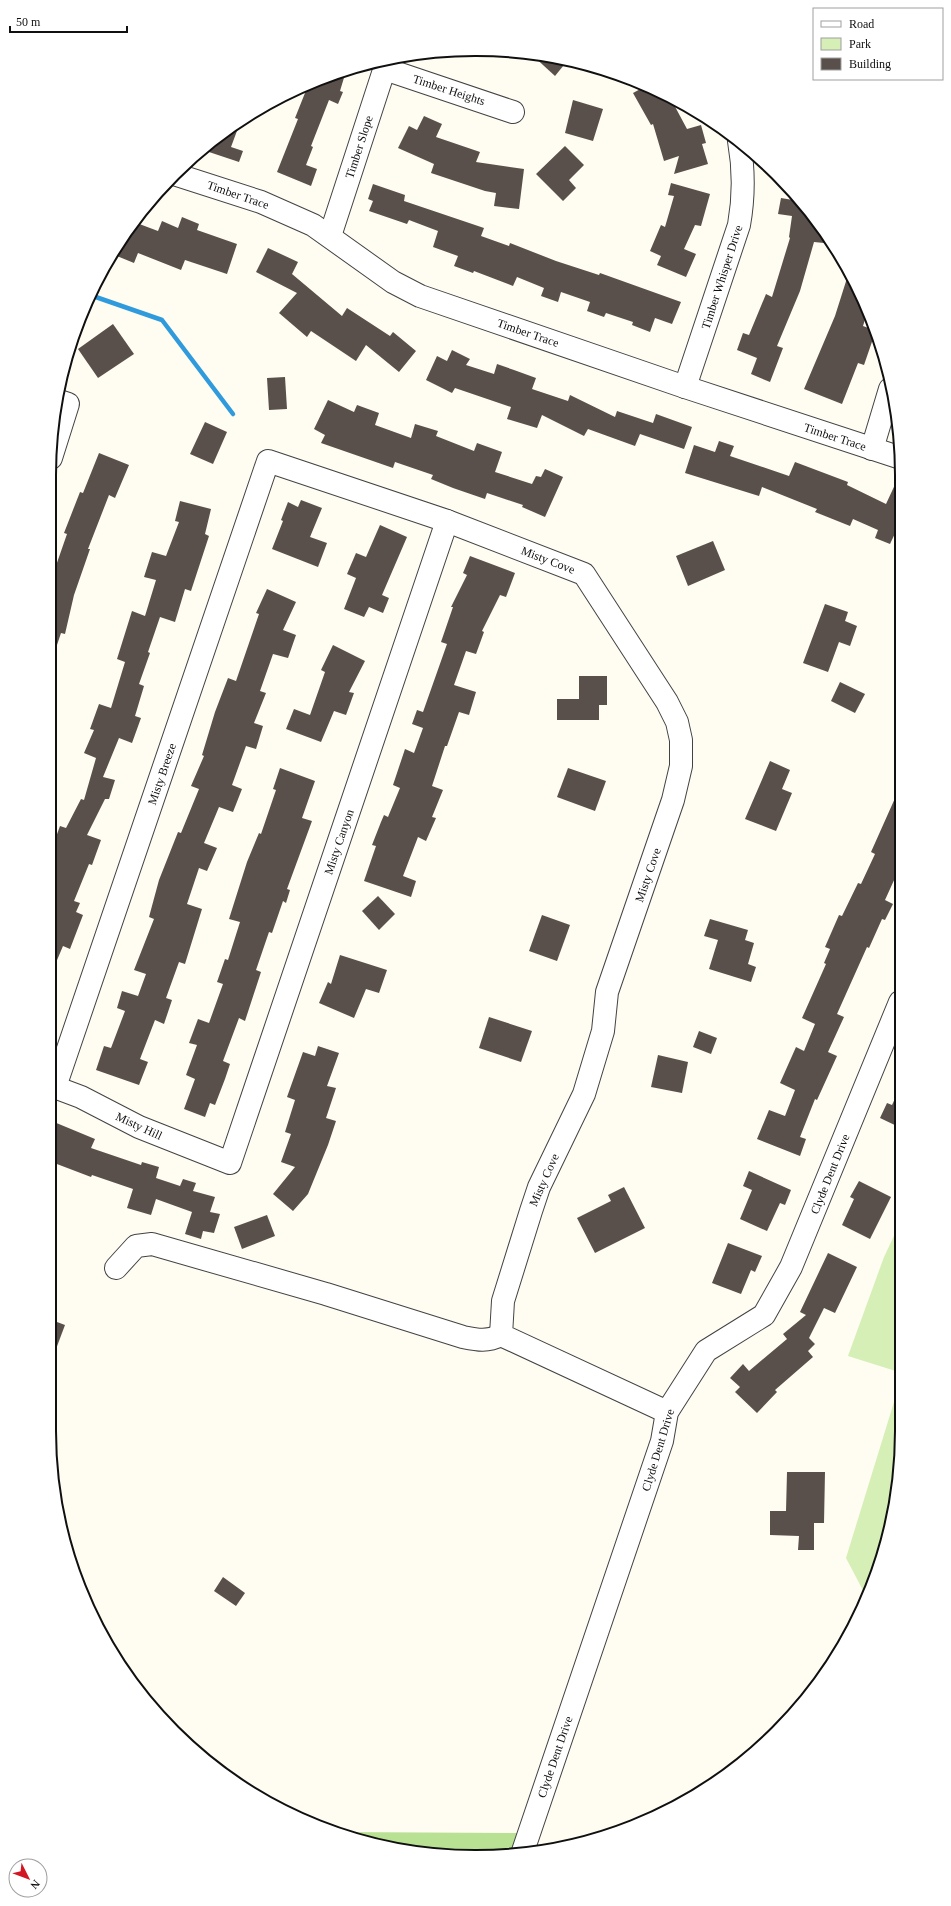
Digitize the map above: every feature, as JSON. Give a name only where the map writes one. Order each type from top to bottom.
[{"type":"street","name":"Timber Heights","points":[[390,65],[513,112]]},
{"type":"street","name":"Timber Slope","points":[[330,236],[386,66]]},
{"type":"street","name":"Timber Whisper Drive","points":[[685,387],[740,225],[743,197],[741,151]]},
{"type":"street","name":"Timber Trace","points":[[182,176],[261,202],[313,225],[393,282],[420,296],[685,387],[894,456]]},
{"type":"street","points":[[872,449],[887,397]]},
{"type":"street","name":"Misty Cove","points":[[268,461],[448,521],[584,574],[667,702],[677,722],[681,740],[680,766],[673,800],[607,992],[603,1031],[584,1094],[539,1187],[531,1211],[503,1301],[501,1335]]},
{"type":"street","name":"Misty Breeze","points":[[56,1074],[268,461]]},
{"type":"street","name":"Misty Canyon","points":[[230,1163],[448,521]]},
{"type":"street","name":"Clyde Dent Drive","points":[[525,1847],[662,1441],[667,1412],[706,1351],[764,1315],[791,1267],[895,1014]]},
{"type":"street","name":"Misty Hill","points":[[56,1088],[81,1097],[139,1127],[230,1163]]},
{"type":"street","points":[[116,1268],[136,1246],[152,1244],[326,1294],[464,1337],[484,1341],[501,1335],[667,1412]]},
{"type":"green space","points":[[895,1234],[895,1371],[848,1356],[884,1257]]},
{"type":"green space","points":[[895,1399],[894,1458],[887,1512],[881,1539],[863,1591],[846,1558]]},
{"type":"green space","points":[[354,1832],[529,1833],[524,1847],[476,1850],[421,1846],[394,1842]]},
{"type":"building","points":[[539,61],[564,65],[555,76]]},
{"type":"building","points":[[344,77],[340,91],[343,92],[338,104],[329,100],[311,146],[313,147],[306,165],[317,169],[311,186],[277,172],[298,119],[295,118],[305,92]]},
{"type":"building","points":[[639,90],[675,107],[687,129],[701,125],[706,143],[702,144],[708,164],[674,174],[679,156],[664,161],[653,124],[651,125],[633,93]]},
{"type":"building","points":[[573,100],[603,109],[593,141],[565,133]]},
{"type":"building","points":[[424,116],[442,124],[436,137],[480,152],[476,162],[524,169],[519,209],[494,206],[496,193],[485,191],[431,173],[434,164],[398,148],[409,126],[417,130]]},
{"type":"building","points":[[237,131],[231,147],[243,151],[239,162],[209,152]]},
{"type":"building","points":[[565,146],[584,165],[569,180],[576,188],[563,201],[536,174]]},
{"type":"building","points":[[671,183],[710,194],[701,226],[695,225],[684,249],[696,254],[686,277],[657,265],[661,256],[650,251],[661,225],[665,227],[674,196],[668,195]]},
{"type":"building","points":[[373,184],[405,195],[404,201],[484,228],[481,236],[509,246],[510,243],[556,261],[599,275],[600,273],[681,302],[672,324],[655,318],[650,332],[632,325],[633,322],[606,313],[604,317],[587,311],[590,302],[561,292],[558,302],[541,296],[544,288],[517,277],[513,286],[474,271],[473,273],[454,266],[458,256],[433,247],[438,231],[409,220],[407,224],[369,211],[373,201],[368,199]]},
{"type":"building","points":[[781,198],[792,200],[824,242],[814,242],[800,291],[777,346],[783,348],[770,382],[751,374],[757,358],[737,350],[743,333],[749,335],[766,294],[772,297],[790,238],[792,216],[778,214]]},
{"type":"building","points":[[182,217],[199,224],[197,230],[237,244],[227,274],[185,260],[181,270],[138,253],[134,263],[118,256],[140,224],[158,231],[162,221],[178,228]]},
{"type":"building","points":[[268,248],[298,262],[292,274],[342,316],[347,308],[390,336],[393,332],[416,351],[399,372],[366,345],[356,361],[311,331],[307,337],[279,313],[297,293],[256,272]]},
{"type":"building","points":[[846,280],[865,320],[863,326],[868,328],[873,340],[864,365],[858,363],[842,404],[804,389],[835,316]]},
{"type":"building","points":[[113,324],[134,354],[98,378],[78,349]]},
{"type":"building","points":[[452,350],[470,359],[466,365],[494,374],[497,364],[536,378],[532,389],[568,401],[570,395],[615,417],[617,411],[653,423],[656,414],[692,427],[684,449],[640,434],[635,446],[588,429],[584,436],[542,415],[537,428],[507,419],[511,407],[455,388],[452,393],[426,380],[437,356],[447,361]]},
{"type":"building","points":[[285,377],[287,409],[269,410],[267,378]]},
{"type":"building","points":[[328,400],[354,412],[357,405],[379,413],[375,425],[411,438],[415,424],[438,431],[436,436],[474,451],[477,443],[502,452],[495,472],[532,484],[536,476],[541,477],[545,469],[563,477],[545,517],[522,507],[523,505],[487,493],[485,499],[431,479],[433,475],[395,462],[393,468],[321,443],[325,435],[314,429]]},
{"type":"building","points":[[205,422],[227,432],[213,464],[190,454]]},
{"type":"building","points":[[719,441],[734,446],[730,456],[789,476],[795,462],[848,482],[847,485],[886,504],[895,485],[895,533],[890,544],[875,538],[878,530],[853,519],[850,526],[815,512],[817,509],[762,487],[759,496],[685,473],[694,445],[715,452]]},
{"type":"building","points":[[99,453],[129,465],[115,498],[109,495],[88,549],[90,549],[74,595],[65,634],[61,633],[56,648],[56,566],[67,534],[64,533],[80,492],[83,493]]},
{"type":"building","points":[[301,500],[322,508],[310,537],[327,543],[318,567],[272,549],[283,521],[281,520],[288,502],[298,507]]},
{"type":"building","points":[[180,501],[211,509],[205,534],[209,536],[191,591],[185,589],[175,622],[160,617],[148,652],[150,653],[139,684],[144,686],[135,716],[141,718],[132,743],[119,738],[103,777],[115,780],[109,799],[105,799],[87,835],[101,840],[92,865],[89,864],[74,901],[80,903],[76,912],[83,915],[70,949],[63,946],[56,962],[56,837],[60,826],[66,828],[81,799],[84,800],[96,758],[84,753],[94,730],[90,729],[99,704],[111,708],[125,662],[117,659],[132,611],[145,616],[156,580],[144,577],[152,552],[166,556],[179,522],[175,521]]},
{"type":"building","points":[[380,525],[407,537],[382,595],[389,598],[383,613],[369,607],[364,617],[344,609],[356,578],[347,574],[356,553],[366,557]]},
{"type":"building","points":[[713,541],[725,570],[688,586],[676,556]]},
{"type":"building","points":[[470,556],[515,573],[506,597],[500,595],[482,631],[484,632],[476,654],[466,651],[454,685],[476,692],[469,715],[459,712],[447,746],[445,746],[432,786],[443,790],[432,817],[436,818],[426,841],[418,837],[403,876],[416,881],[411,897],[364,881],[376,846],[372,845],[384,815],[388,817],[400,788],[393,785],[405,749],[414,753],[423,728],[412,724],[417,710],[423,712],[447,644],[441,642],[453,607],[451,607],[467,575],[463,573]]},
{"type":"building","points":[[267,589],[296,602],[283,630],[296,635],[288,658],[273,654],[260,691],[266,693],[254,723],[263,726],[256,749],[246,746],[232,785],[242,789],[233,812],[219,807],[204,843],[217,848],[207,871],[199,868],[187,904],[202,909],[185,964],[179,962],[166,998],[172,1000],[164,1024],[155,1020],[140,1059],[148,1062],[139,1085],[96,1070],[104,1046],[111,1048],[125,1011],[117,1008],[122,991],[138,996],[146,974],[134,970],[154,919],[149,917],[159,880],[178,832],[181,833],[199,789],[191,786],[204,756],[202,755],[215,712],[228,678],[236,681],[259,614],[256,613]]},
{"type":"building","points":[[825,604],[848,612],[845,621],[857,626],[850,646],[839,642],[828,672],[803,663]]},
{"type":"building","points":[[333,645],[365,661],[349,692],[354,693],[346,715],[334,711],[321,742],[286,729],[294,709],[310,715],[325,672],[321,670]]},
{"type":"building","points":[[579,676],[607,676],[607,705],[599,705],[599,720],[557,720],[557,699],[579,699]]},
{"type":"building","points":[[840,682],[865,694],[855,713],[831,701]]},
{"type":"building","points":[[770,761],[790,770],[782,789],[792,793],[776,831],[745,819]]},
{"type":"building","points":[[280,768],[315,781],[302,818],[312,821],[287,889],[290,890],[286,903],[283,901],[272,933],[269,932],[256,970],[261,972],[245,1021],[239,1018],[223,1061],[230,1064],[225,1079],[215,1105],[210,1103],[205,1117],[184,1109],[195,1079],[186,1075],[197,1045],[189,1043],[198,1019],[209,1023],[223,984],[217,982],[225,959],[228,960],[240,922],[229,919],[247,862],[259,833],[261,834],[276,790],[273,789]]},
{"type":"building","points":[[568,768],[606,781],[595,811],[557,797]]},
{"type":"building","points":[[895,798],[895,878],[885,900],[893,904],[885,920],[882,919],[869,948],[867,947],[837,1014],[844,1017],[828,1052],[837,1056],[817,1100],[815,1099],[800,1137],[806,1139],[800,1156],[757,1139],[769,1110],[785,1116],[795,1090],[780,1083],[796,1047],[804,1051],[815,1024],[802,1018],[826,964],[824,963],[830,949],[825,947],[839,915],[842,916],[858,883],[861,884],[875,854],[871,852]]},
{"type":"building","points":[[378,896],[395,914],[379,930],[362,911]]},
{"type":"building","points":[[542,915],[570,925],[557,961],[529,951]]},
{"type":"building","points":[[710,919],[748,930],[745,940],[754,943],[748,964],[756,967],[751,982],[709,969],[718,940],[704,936]]},
{"type":"building","points":[[340,955],[387,970],[379,993],[366,989],[354,1018],[319,1003],[328,982],[331,984]]},
{"type":"building","points":[[489,1017],[532,1031],[521,1062],[479,1048]]},
{"type":"building","points":[[699,1031],[717,1038],[711,1054],[693,1047]]},
{"type":"building","points":[[318,1046],[339,1053],[327,1086],[336,1088],[326,1118],[336,1121],[308,1194],[293,1211],[273,1194],[295,1167],[281,1162],[291,1134],[285,1132],[295,1100],[287,1097],[303,1052],[315,1056]]},
{"type":"building","points":[[658,1055],[688,1062],[682,1093],[651,1087]]},
{"type":"building","points":[[895,1099],[895,1125],[880,1118],[887,1103],[892,1105]]},
{"type":"building","points":[[56,1123],[95,1139],[91,1148],[141,1165],[142,1162],[159,1167],[156,1178],[180,1186],[183,1179],[196,1183],[193,1191],[215,1197],[210,1212],[220,1214],[214,1233],[203,1231],[201,1239],[185,1234],[192,1212],[156,1199],[151,1215],[127,1208],[133,1189],[92,1175],[91,1177],[56,1164]]},
{"type":"building","points":[[749,1171],[791,1190],[785,1205],[780,1203],[767,1231],[740,1219],[752,1190],[743,1186]]},
{"type":"building","points":[[859,1181],[891,1197],[870,1239],[842,1225],[854,1199],[850,1197]]},
{"type":"building","points":[[624,1187],[645,1228],[595,1253],[577,1218],[611,1201],[608,1195]]},
{"type":"building","points":[[267,1215],[275,1236],[242,1249],[234,1227]]},
{"type":"building","points":[[728,1243],[762,1256],[755,1272],[751,1270],[741,1294],[712,1283]]},
{"type":"building","points":[[828,1253],[857,1267],[835,1313],[824,1308],[809,1338],[815,1344],[808,1351],[813,1357],[775,1390],[777,1392],[757,1413],[735,1392],[740,1387],[730,1378],[743,1364],[749,1371],[787,1339],[783,1334],[806,1315],[800,1312]]},
{"type":"building","points":[[56,1322],[65,1325],[56,1349]]},
{"type":"building","points":[[787,1472],[825,1472],[824,1523],[814,1523],[814,1550],[798,1550],[799,1536],[770,1535],[770,1511],[786,1511]]},
{"type":"building","points":[[223,1577],[245,1593],[236,1606],[214,1591]]},
{"type":"waterway","points":[[96,297],[162,320],[233,414]]}]
